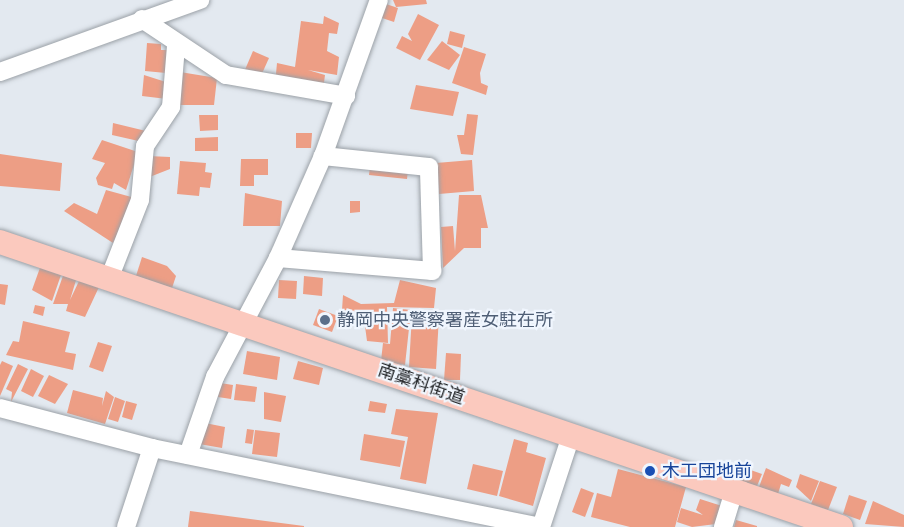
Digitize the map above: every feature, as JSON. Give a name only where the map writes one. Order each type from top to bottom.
[{"type":"main road","name":"南藁科街道","points":[[0,242],[246,323],[841,527]]},
{"type":"street","points":[[0,72],[200,0]]},
{"type":"street","points":[[188,455],[215,377],[279,258],[323,156],[379,0]]},
{"type":"street","points":[[142,19],[176,46],[245,82],[346,96]]},
{"type":"street","points":[[109,279],[140,200],[145,146],[171,107],[176,46]]},
{"type":"street","points":[[279,258],[432,271],[429,167],[323,156]]},
{"type":"street","points":[[0,408],[152,448],[541,527],[571,436]]},
{"type":"street","points":[[126,527],[152,448]]},
{"type":"street","points":[[723,527],[734,491]]},
{"type":"building","points":[[393,0],[426,0],[427,4],[396,7]]},
{"type":"building","points":[[383,3],[398,8],[394,22],[379,17]]},
{"type":"building","points":[[418,14],[439,25],[420,60],[396,48],[402,36],[412,41],[408,34]]},
{"type":"building","points":[[324,16],[339,23],[337,34],[329,33],[327,51],[339,57],[337,75],[308,70],[325,75],[323,90],[275,84],[277,63],[295,67],[301,21],[323,24]]},
{"type":"building","points":[[450,31],[465,35],[462,48],[447,44]]},
{"type":"building","points":[[442,41],[460,55],[449,70],[427,60]]},
{"type":"building","points":[[147,43],[161,44],[161,50],[167,50],[166,73],[145,71]]},
{"type":"building","points":[[464,47],[486,54],[480,73],[481,83],[488,86],[486,95],[452,83]]},
{"type":"building","points":[[253,51],[269,58],[260,78],[244,72]]},
{"type":"building","points":[[180,72],[217,78],[214,105],[174,105]]},
{"type":"building","points":[[144,75],[169,83],[167,99],[142,96]]},
{"type":"building","points":[[416,85],[459,92],[453,116],[410,109]]},
{"type":"building","points":[[467,114],[478,115],[473,155],[461,154],[457,135],[464,135]]},
{"type":"building","points":[[199,115],[218,115],[218,130],[200,131]]},
{"type":"building","points":[[113,123],[146,131],[143,142],[112,135]]},
{"type":"building","points":[[296,133],[312,133],[311,148],[296,148]]},
{"type":"building","points":[[218,137],[218,151],[195,151],[195,138]]},
{"type":"building","points":[[102,140],[138,152],[126,190],[114,183],[112,189],[98,185],[96,178],[105,163],[92,159]]},
{"type":"building","points":[[0,154],[62,163],[60,191],[0,186]]},
{"type":"building","points":[[148,156],[170,157],[170,169],[147,178]]},
{"type":"building","points":[[241,159],[268,159],[268,175],[254,175],[254,186],[240,186]]},
{"type":"building","points":[[472,160],[474,191],[439,194],[436,163]]},
{"type":"building","points":[[180,161],[206,163],[205,172],[212,173],[210,188],[200,187],[199,196],[177,194]]},
{"type":"building","points":[[370,166],[408,170],[407,179],[369,175]]},
{"type":"building","points":[[106,190],[135,198],[113,243],[64,211],[74,203],[97,214]]},
{"type":"building","points":[[245,193],[282,201],[280,226],[243,226]]},
{"type":"building","points":[[459,195],[481,195],[488,228],[481,228],[481,248],[464,248],[443,268],[441,227],[453,226],[455,251]]},
{"type":"building","points":[[350,201],[360,201],[360,212],[350,213]]},
{"type":"building","points":[[142,257],[167,266],[176,276],[172,288],[136,276]]},
{"type":"building","points":[[41,265],[62,272],[52,301],[32,290]]},
{"type":"building","points":[[64,273],[77,277],[70,300],[79,281],[99,287],[85,317],[66,311],[68,304],[53,304]]},
{"type":"building","points":[[304,276],[323,278],[322,296],[303,294]]},
{"type":"building","points":[[279,280],[297,281],[296,299],[278,298]]},
{"type":"building","points":[[400,280],[436,288],[434,308],[387,307],[388,343],[367,341],[364,319],[345,329],[348,312],[360,312],[342,310],[343,295],[361,304],[394,303]]},
{"type":"building","points":[[0,284],[8,285],[5,305],[0,304]]},
{"type":"building","points":[[35,305],[45,307],[43,316],[33,313]]},
{"type":"building","points":[[393,308],[411,310],[405,365],[381,361],[383,343],[390,344]]},
{"type":"building","points":[[319,309],[338,316],[332,332],[313,325]]},
{"type":"building","points":[[424,311],[439,316],[436,369],[409,367],[412,314]]},
{"type":"building","points":[[23,321],[70,332],[65,352],[76,354],[73,370],[6,355],[13,341],[19,342]]},
{"type":"building","points":[[98,342],[112,346],[103,372],[89,367]]},
{"type":"building","points":[[247,351],[280,357],[277,380],[243,374]]},
{"type":"building","points":[[446,353],[461,354],[460,380],[444,380]]},
{"type":"building","points":[[2,361],[13,366],[0,396],[0,365]]},
{"type":"building","points":[[298,361],[323,368],[319,385],[293,379]]},
{"type":"building","points":[[18,364],[28,369],[11,402],[12,392],[6,389]]},
{"type":"building","points":[[31,369],[44,376],[33,397],[21,391]]},
{"type":"building","points":[[49,375],[68,384],[55,404],[38,396]]},
{"type":"building","points":[[220,383],[233,385],[231,399],[218,397]]},
{"type":"building","points":[[236,384],[257,387],[255,402],[234,400]]},
{"type":"building","points":[[73,390],[103,398],[102,406],[106,391],[114,397],[105,424],[67,413]]},
{"type":"building","points":[[264,392],[286,396],[281,422],[264,419]]},
{"type":"building","points":[[115,397],[125,401],[118,422],[108,419]]},
{"type":"building","points":[[126,401],[137,404],[132,420],[122,417]]},
{"type":"building","points":[[370,401],[387,404],[385,413],[368,411]]},
{"type":"building","points":[[396,409],[438,413],[426,484],[400,479],[408,437],[391,434]]},
{"type":"building","points":[[205,423],[225,427],[222,448],[199,444]]},
{"type":"building","points":[[247,429],[254,430],[252,444],[245,443]]},
{"type":"building","points":[[255,430],[280,433],[277,457],[252,454]]},
{"type":"building","points":[[364,434],[405,441],[400,467],[360,460]]},
{"type":"building","points":[[514,439],[528,443],[526,452],[546,458],[533,506],[499,496]]},
{"type":"building","points":[[473,464],[503,471],[497,496],[467,489]]},
{"type":"building","points":[[742,467],[762,474],[757,486],[735,479]]},
{"type":"building","points":[[766,468],[792,480],[789,487],[781,484],[778,494],[759,487]]},
{"type":"building","points":[[618,469],[686,487],[675,527],[630,527],[591,517],[597,493],[611,497]]},
{"type":"building","points":[[800,474],[819,481],[811,501],[796,487]]},
{"type":"building","points":[[820,481],[837,487],[828,510],[811,504]]},
{"type":"building","points":[[581,488],[594,493],[585,517],[572,512]]},
{"type":"building","points":[[849,495],[867,501],[860,520],[843,514]]},
{"type":"building","points":[[700,499],[722,506],[716,524],[692,527],[677,522],[681,508],[703,515],[696,510]]},
{"type":"building","points":[[873,501],[904,515],[904,527],[865,524]]},
{"type":"building","points":[[190,511],[304,526],[304,527],[188,527]]},
{"type":"building","points":[[736,520],[757,526],[757,527],[734,527]]},
{"type":"place","name":"静岡中央警察署産女駐在所","points":[[325,320]]},
{"type":"place","name":"木工団地前","points":[[650,471]]}]
